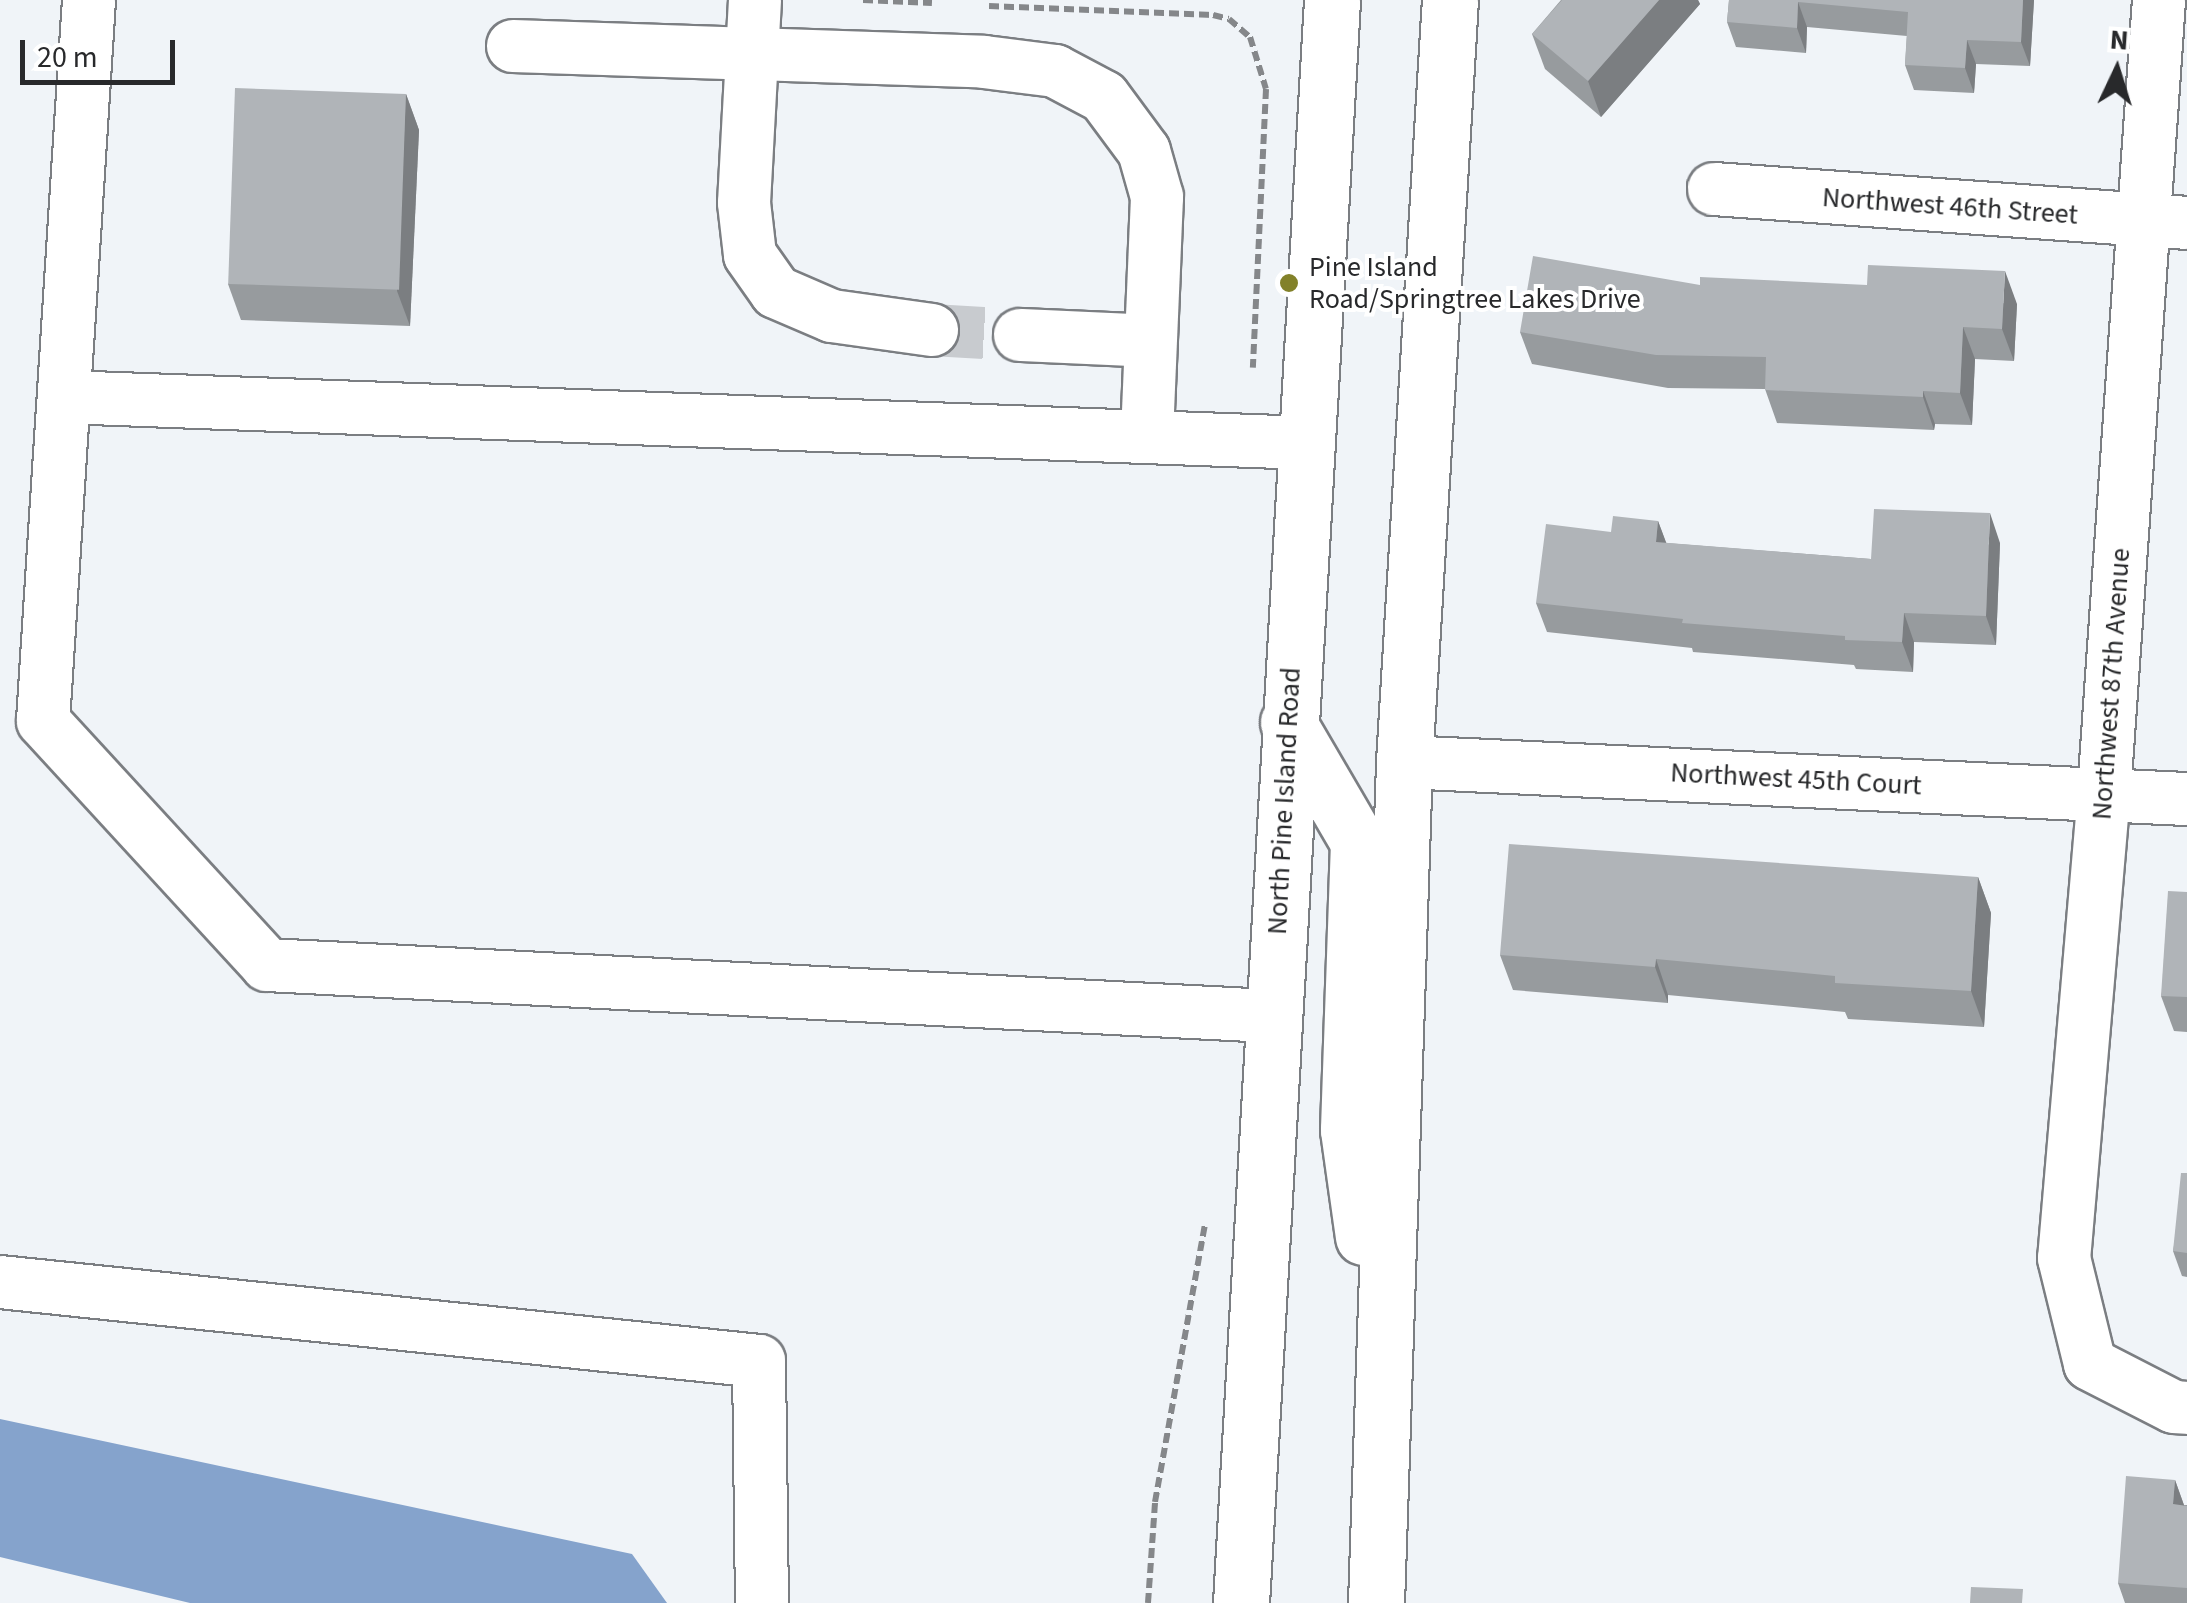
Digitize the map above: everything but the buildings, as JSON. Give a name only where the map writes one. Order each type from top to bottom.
[{"type":"main road","name":"North Pine Island Road","points":[[1241,1603],[1288,722],[1332,0]]},
{"type":"main road","points":[[1376,1603],[1404,762],[1450,0]]},
{"type":"main road","points":[[1288,722],[1358,842],[1348,1130],[1383,1374]]},
{"type":"street","points":[[89,0],[44,722],[267,965],[1272,1016]]},
{"type":"street","points":[[755,0],[744,204],[750,255],[776,292],[832,316],[932,330]]},
{"type":"street","name":"Northwest 87th Avenue","points":[[2159,0],[2165,222],[2104,793],[2064,1258],[2090,1364],[2174,1407],[2187,1408]]},
{"type":"street","points":[[513,46],[984,62],[1055,71],[1104,97],[1144,152],[1158,197],[1147,437]]},
{"type":"street","name":"Northwest 46th Street","points":[[1714,189],[2165,222]]},
{"type":"street","points":[[1020,336],[1150,341]]},
{"type":"street","points":[[64,397],[1306,443]]},
{"type":"street","name":"Northwest 45th Court","points":[[1404,762],[2187,799]]},
{"type":"street","points":[[0,1282],[760,1361],[762,1603]]},
{"type":"path","points":[[863,0],[942,4]]},
{"type":"path","points":[[981,5],[1213,15],[1229,19],[1250,37],[1266,90],[1249,441]]},
{"type":"path","points":[[1148,1603],[1155,1502],[1206,1219]]},
{"type":"water","points":[[0,1419],[632,1554],[667,1603],[190,1603],[0,1557]]},
{"type":"tunnel","points":[[932,330],[1020,335]]},
{"type":"place","name":"Pine Island Road/Springtree Lakes Drive","points":[[1289,283]]}]
